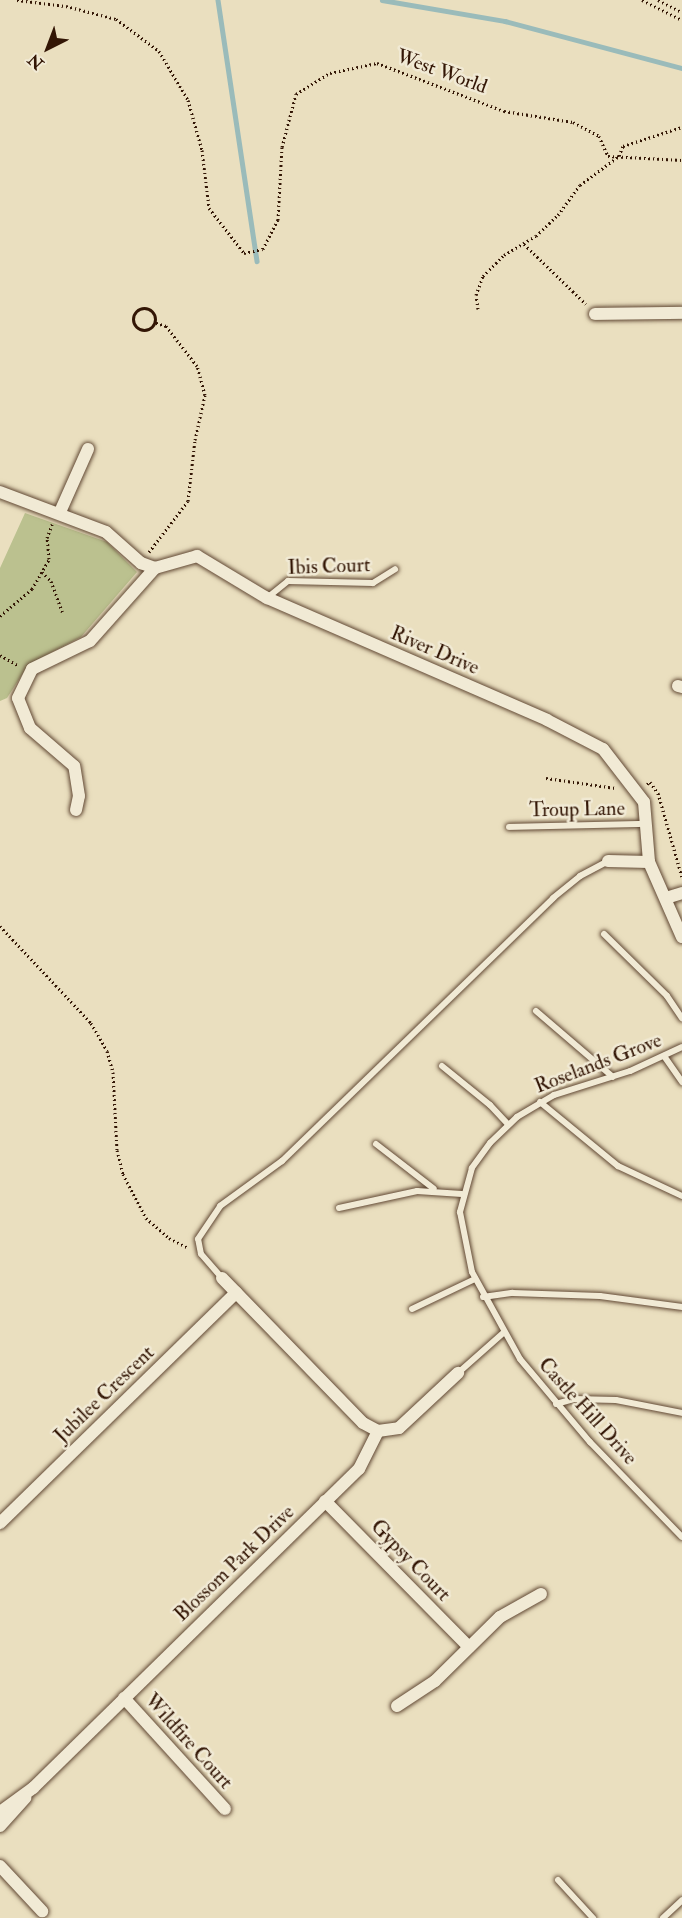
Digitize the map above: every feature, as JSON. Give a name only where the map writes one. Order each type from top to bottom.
[{"type":"street","points":[[595,314],[682,313]]},
{"type":"street","points":[[58,512],[88,449]]},
{"type":"street","points":[[0,492],[106,532],[141,562],[155,568],[90,641],[32,669],[18,698],[30,728],[74,766],[79,796],[76,810]]},
{"type":"street","name":"River Drive","points":[[155,568],[197,556],[267,598],[547,720],[603,749],[644,802],[649,862]]},
{"type":"street","points":[[608,861],[649,862],[682,937]]},
{"type":"street","points":[[666,898],[682,893]]},
{"type":"street","points":[[222,1278],[363,1423],[378,1431],[399,1428],[458,1373]]},
{"type":"street","name":"Jubilee Crescent","points":[[0,1523],[236,1293]]},
{"type":"street","name":"Blossom Park Drive","points":[[0,1826],[33,1788],[365,1462],[378,1431]]},
{"type":"street","name":"Gypsy Court","points":[[326,1501],[469,1647]]},
{"type":"street","points":[[397,1706],[424,1690],[516,1606],[541,1594]]},
{"type":"street","name":"Wildfire Court","points":[[124,1698],[225,1809]]},
{"type":"street","name":"Blossom Park Drive","points":[[0,1812],[33,1788]]},
{"type":"street","points":[[0,1866],[42,1911]]},
{"type":"lane","name":"Ibis Court","points":[[267,598],[288,581],[373,583],[395,569]]},
{"type":"lane","name":"Troup Lane","points":[[509,827],[646,824]]},
{"type":"lane","points":[[222,1278],[201,1254],[198,1239],[220,1206],[282,1161],[553,898],[580,876],[608,861]]},
{"type":"lane","points":[[604,934],[667,996],[682,1018]]},
{"type":"lane","points":[[536,1011],[613,1077]]},
{"type":"lane","name":"Roselands Grove","points":[[483,1297],[475,1279],[461,1228],[462,1194],[481,1154],[508,1124],[540,1102],[613,1077],[682,1047]]},
{"type":"lane","points":[[664,1056],[682,1082]]},
{"type":"lane","points":[[442,1066],[490,1105],[508,1124]]},
{"type":"lane","points":[[540,1102],[618,1166],[682,1196]]},
{"type":"lane","points":[[376,1144],[434,1189]]},
{"type":"lane","points":[[339,1209],[374,1198],[434,1189],[462,1194]]},
{"type":"lane","points":[[412,1309],[475,1279]]},
{"type":"lane","points":[[483,1297],[513,1293],[600,1296],[682,1307]]},
{"type":"lane","name":"Castle Hill Drive","points":[[483,1297],[503,1333],[556,1404],[682,1537]]},
{"type":"lane","points":[[458,1373],[503,1333]]},
{"type":"lane","points":[[556,1404],[574,1399],[616,1400],[682,1413]]},
{"type":"lane","points":[[558,1880],[593,1918]]},
{"type":"lane","points":[[663,1918],[682,1900]]},
{"type":"path","name":"West World","points":[[17,0],[66,6],[117,19],[159,51],[188,100],[202,150],[209,208],[244,253],[263,249],[278,220],[282,147],[296,94],[330,73],[377,63],[504,111],[573,122],[599,135],[608,156],[619,156]]},
{"type":"path","points":[[642,0],[682,20]]},
{"type":"path","points":[[658,0],[682,12]]},
{"type":"path","points":[[478,309],[476,295],[483,276],[504,255],[524,244],[558,215],[580,185],[619,156],[623,146],[682,127]]},
{"type":"path","points":[[619,156],[682,160]]},
{"type":"path","points":[[524,244],[595,314]]},
{"type":"path","points":[[148,309],[154,315],[154,322],[147,329],[139,328],[135,314],[148,309]]},
{"type":"path","points":[[141,562],[188,501],[205,395],[197,366],[166,326],[154,322]]},
{"type":"path","points":[[0,616],[32,589],[42,572],[49,559],[47,538],[58,512]]},
{"type":"path","points":[[42,572],[51,582],[62,612]]},
{"type":"path","points":[[0,655],[30,674]]},
{"type":"path","points":[[0,926],[91,1023],[107,1051],[113,1072],[117,1150],[132,1197],[146,1218],[169,1238],[201,1254]]},
{"type":"green space","points":[[25,513],[107,542],[137,572],[81,637],[29,664],[7,698],[0,701],[0,568]]},
{"type":"waterway","points":[[218,0],[257,261]]},
{"type":"waterway","points":[[382,0],[505,21],[682,68]]}]
